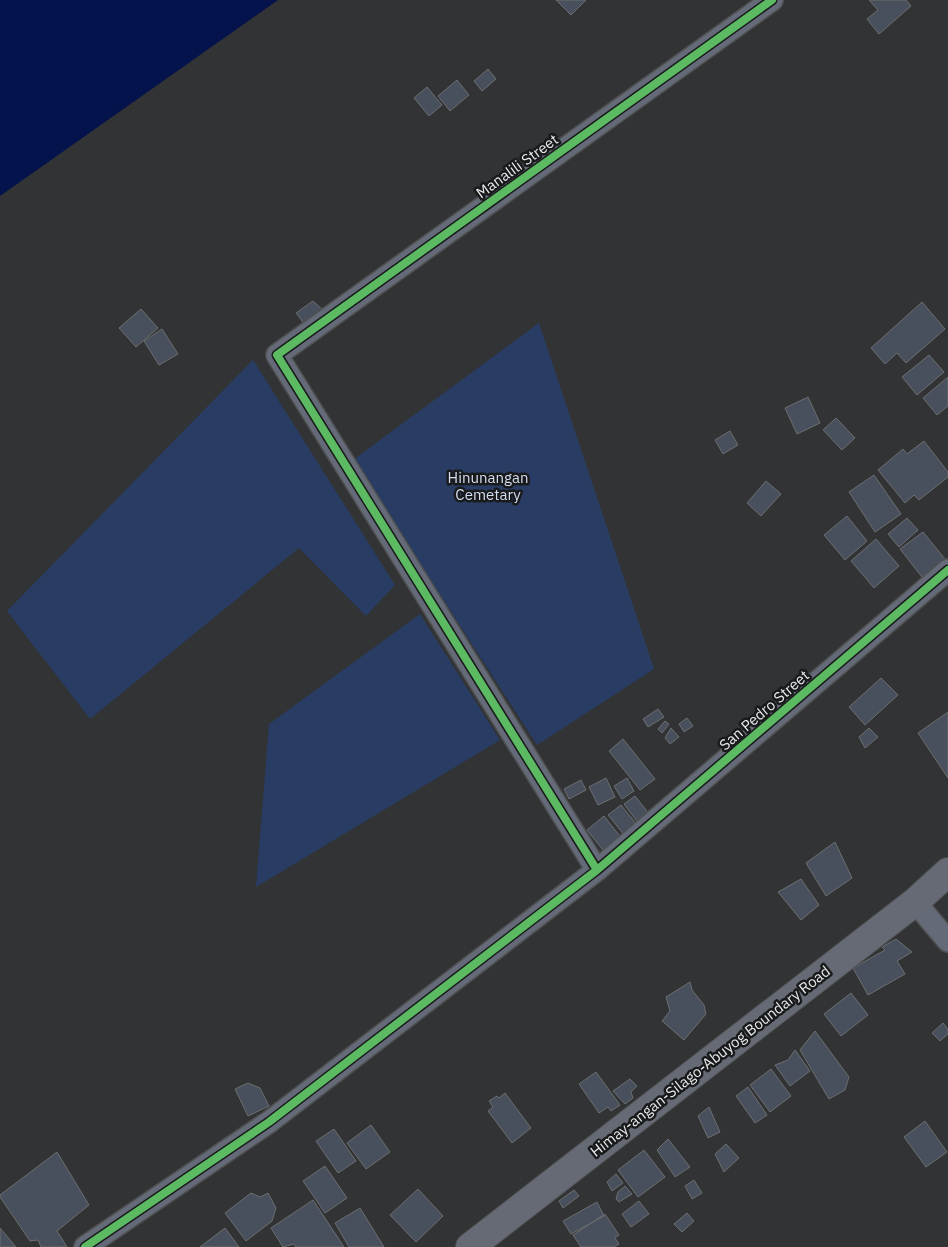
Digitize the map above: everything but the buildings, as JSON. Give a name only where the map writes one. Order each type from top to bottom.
[{"type":"main road","name":"Himay-angan-Silago-Abuyog Boundary Road","points":[[470,1247],[915,902],[948,872]]},
{"type":"street","name":"Manalili Street","points":[[597,870],[277,355],[772,0]]},
{"type":"street","name":"San Pedro Street","points":[[85,1247],[269,1122],[597,870],[948,570]]},
{"type":"street","points":[[915,902],[948,941]]},
{"type":"green space","name":"Hinunangan Cemetary","points":[[539,323],[654,669],[537,745],[353,460]]},
{"type":"green space","points":[[253,360],[395,585],[366,616],[299,548],[90,719],[7,611]]},
{"type":"green space","points":[[420,614],[500,740],[256,887],[269,724]]},
{"type":"shaded area","points":[[0,0],[278,0],[0,196]]},
{"type":"cycle path","points":[[597,870],[277,355],[772,0]]},
{"type":"cycle path","points":[[85,1247],[269,1122],[597,870],[948,570]]}]
